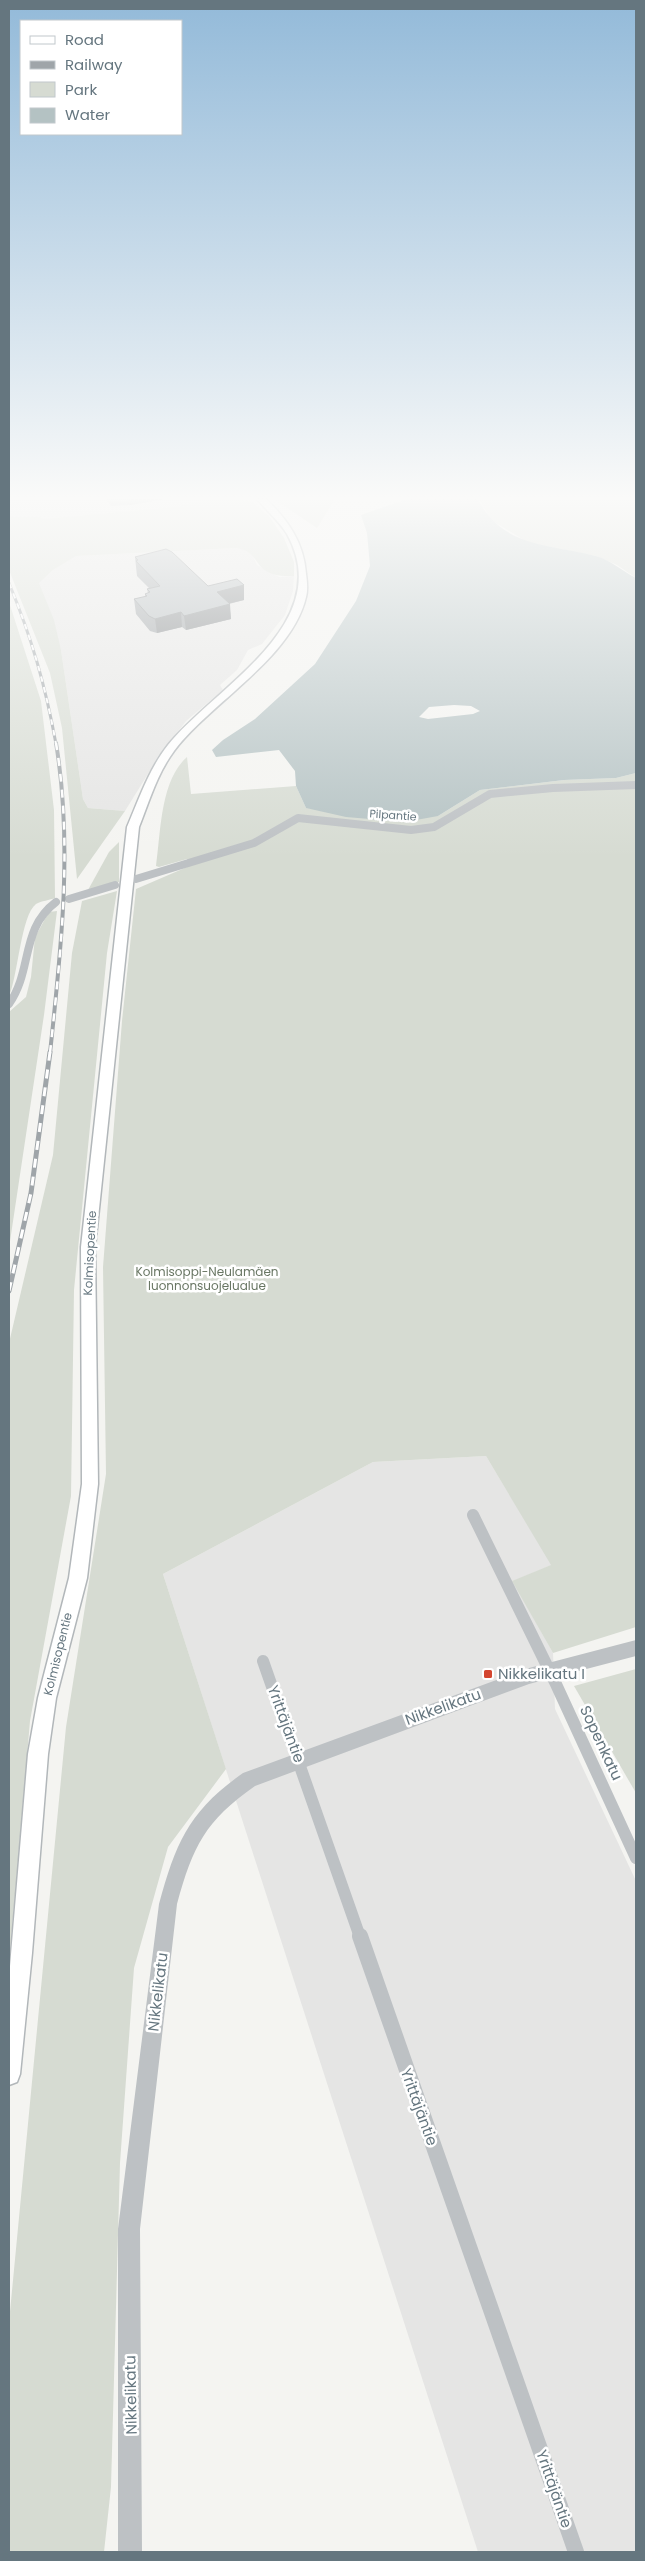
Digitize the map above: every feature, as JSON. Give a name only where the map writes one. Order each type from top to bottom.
[{"type":"main road","name":"Kolmisopentie","points":[[9,2074],[22,1953],[38,1754],[47,1698],[78,1578],[90,1484],[88,1247],[133,827],[153,778],[177,741],[232,690],[273,645],[292,619]]},
{"type":"street","name":"Pilpantie","points":[[136,879],[174,865],[254,845],[298,818],[410,830],[434,827],[490,794],[553,788],[636,786]]},
{"type":"street","points":[[69,899],[115,885]]},
{"type":"street","points":[[9,1004],[20,985],[34,924],[48,906],[56,902]]},
{"type":"street","name":"Sopenkatu","points":[[473,1515],[549,1670],[636,1858]]},
{"type":"street","name":"Nikkelikatu","points":[[130,2552],[129,2229],[168,1904],[177,1870],[190,1836],[217,1803],[249,1779],[549,1670],[636,1648]]},
{"type":"street","name":"Yrittäjäntie","points":[[263,1661],[576,2552]]},
{"type":"shaded area","points":[[50,619],[282,619],[262,644],[248,650],[237,670],[220,685],[223,690],[186,721],[156,761],[125,811],[88,808],[83,799],[61,650]]},
{"type":"shaded area","points":[[486,1456],[552,1565],[513,1581],[553,1653],[555,1709],[636,1881],[636,2552],[478,2552],[163,1574],[373,1462]]},
{"type":"green space","points":[[9,619],[14,619],[41,701],[54,810],[55,898],[36,904],[31,910],[23,933],[9,996]]},
{"type":"green space","points":[[28,619],[54,620],[61,650],[83,799],[88,808],[125,811],[77,879],[62,728],[50,673]]},
{"type":"green space","name":"Kolmisoppi-Neulamäen luonnonsuojelualue","points":[[187,757],[191,794],[296,786],[306,808],[438,816],[480,790],[564,780],[616,778],[636,773],[636,1627],[553,1653],[512,1581],[551,1565],[486,1456],[373,1462],[163,1574],[226,1769],[168,1847],[134,1968],[120,2163],[111,2487],[104,2552],[9,2552],[9,2322],[66,1727],[106,1474],[103,1267],[122,1021],[136,889],[187,867],[187,859],[159,867],[156,866],[163,808],[167,793],[171,779]]},
{"type":"green space","points":[[119,842],[119,882],[88,890],[109,852]]},
{"type":"green space","points":[[117,891],[107,953],[74,1290],[71,1496],[30,1721],[9,1963],[9,1343],[53,1155],[72,953],[82,901]]},
{"type":"green space","points":[[57,911],[44,1015],[9,1248],[9,1012],[26,997],[31,977],[35,937],[49,912]]},
{"type":"green space","points":[[636,1669],[636,1793],[574,1686]]},
{"type":"water","points":[[345,619],[636,619],[636,773],[616,778],[564,780],[480,790],[438,816],[405,822],[346,817],[306,808],[296,786],[295,771],[279,750],[216,757],[212,750],[223,740],[255,719],[315,664]],"holes":[[[471,706],[480,711],[473,714],[428,719],[419,717],[429,707]]]},
{"type":"railway","points":[[22,619],[37,662],[56,744]]},
{"type":"railway","points":[[50,1053],[64,898],[64,820],[56,743]]},
{"type":"railway","points":[[9,1291],[31,1193],[50,1052]]},
{"type":"place","name":"Nikkelikatu I","points":[[488,1674]]}]
